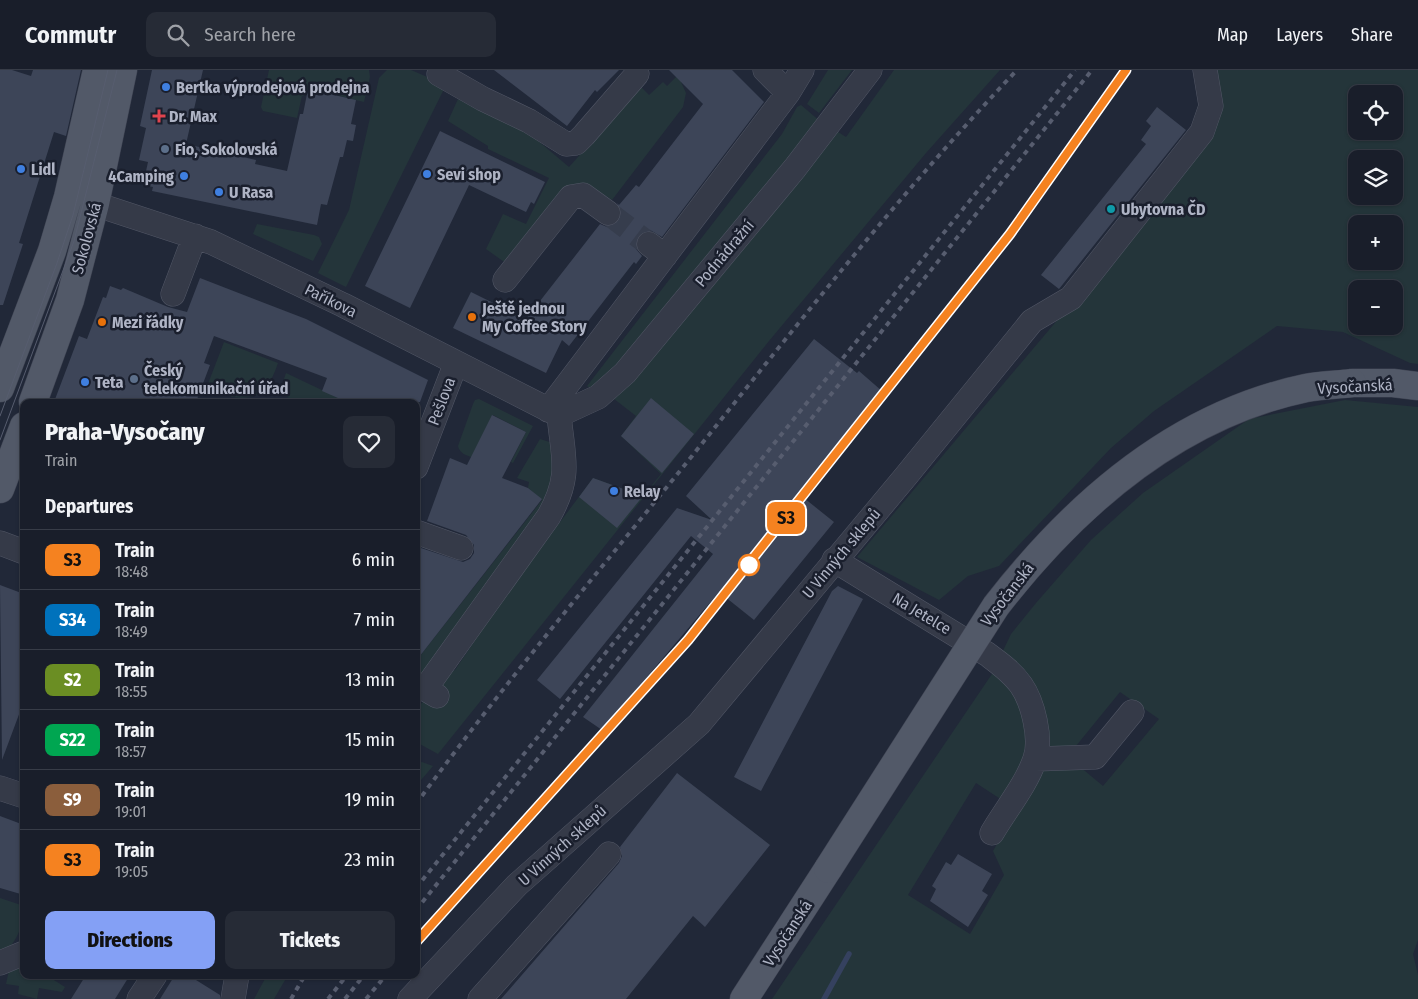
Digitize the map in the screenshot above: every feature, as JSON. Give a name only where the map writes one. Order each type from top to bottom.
[{"type":"main road","name":"Sokolovská","points":[[0,388],[52,251],[70,188],[98,70]]},
{"type":"main road","name":"Sokolovská","points":[[34,399],[65,315],[95,204],[123,70]]},
{"type":"main road","name":"Vysočanská","points":[[744,999],[996,606],[1023,570],[1062,529],[1143,460],[1194,428],[1266,399],[1308,388],[1352,383],[1393,383],[1418,386]]},
{"type":"main road","points":[[0,489],[20,436]]},
{"type":"street","points":[[765,70],[788,93]]},
{"type":"street","points":[[437,696],[425,689],[549,516],[559,499],[565,475],[554,413],[657,250],[788,93],[802,70]]},
{"type":"street","name":"Podnádražní","points":[[554,413],[598,397],[625,373],[795,168],[870,70]]},
{"type":"street","name":"U Vinných sklepů","points":[[410,999],[517,885],[699,724],[1032,321],[1071,298],[1202,132],[1211,106],[1206,70]]},
{"type":"street","points":[[441,72],[483,99],[529,120],[566,144],[576,143],[637,74]]},
{"type":"street","points":[[505,280],[571,197],[583,195],[608,213]]},
{"type":"street","name":"Paříkova","points":[[95,204],[195,236],[336,302],[554,413]]},
{"type":"street","points":[[173,294],[195,236]]},
{"type":"street","name":"Pešlova","points":[[420,457],[456,364]]},
{"type":"street","points":[[420,533],[461,548]]},
{"type":"street","points":[[0,543],[20,550]]},
{"type":"street","name":"Na Jetelce","points":[[834,560],[943,625],[1007,669],[1022,687],[1034,717],[1039,745],[1036,758]]},
{"type":"street","points":[[992,833],[1036,758],[1095,757],[1132,712]]},
{"type":"street","points":[[0,788],[20,795]]},
{"type":"street","points":[[480,999],[609,854]]},
{"type":"street","points":[[0,963],[20,955]]},
{"type":"street","points":[[140,999],[152,979]]},
{"type":"street","points":[[233,999],[236,979]]},
{"type":"shaded area","points":[[269,70],[369,70],[370,77],[364,102],[318,93],[302,96],[297,118],[263,111],[261,107]]},
{"type":"shaded area","points":[[387,70],[411,70],[446,85],[346,287],[318,273],[349,210],[379,78]]},
{"type":"shaded area","points":[[828,70],[852,70],[819,113],[807,104]]},
{"type":"shaded area","points":[[894,70],[1000,70],[926,153],[769,341],[438,754],[420,744],[420,705],[438,676],[455,670],[507,593],[593,478],[643,496],[661,474],[621,436],[636,416],[609,395],[835,130],[846,137]]},
{"type":"shaded area","points":[[1214,70],[1418,70],[1418,364],[1410,363],[1349,335],[1403,335],[1403,280],[1348,280],[1348,334],[1343,332],[1277,326],[1154,411],[1111,448],[999,566],[968,576],[939,600],[857,557],[1169,188]]},
{"type":"shaded area","points":[[682,71],[681,82],[686,93],[683,107],[612,200],[606,196],[603,199],[584,185],[507,264],[486,249],[503,214],[526,224],[549,178],[488,149],[488,146],[448,121],[458,99],[489,115],[524,129],[569,167],[641,87],[649,95],[663,82],[667,86]]},
{"type":"shaded area","points":[[801,105],[821,122],[595,392],[587,386],[782,134],[797,107]]},
{"type":"shaded area","points":[[257,224],[314,235],[319,237],[322,244],[313,261],[253,234]]},
{"type":"shaded area","points":[[224,342],[278,363],[266,387],[259,394],[241,398],[206,389]]},
{"type":"shaded area","points":[[286,373],[341,399],[292,399],[279,394]]},
{"type":"shaded area","points":[[479,399],[533,426],[513,463],[511,462],[526,432],[493,415],[474,458],[460,451],[458,446],[473,404],[475,400]]},
{"type":"shaded area","points":[[1345,400],[1418,407],[1418,940],[1413,954],[1418,975],[1418,999],[772,999],[996,668],[1017,685],[1029,720],[1032,744],[1025,768],[1005,802],[976,783],[908,895],[970,934],[1004,875],[993,851],[1038,771],[1079,766],[1103,786],[1159,719],[1120,692],[1076,746],[1048,751],[1042,723],[1024,677],[1000,657],[1011,634],[1091,540],[1143,493],[1249,419]]},
{"type":"shaded area","points":[[540,439],[556,444],[552,498],[420,684],[420,656],[542,500],[528,488],[529,482],[517,478]]},
{"type":"shaded area","points":[[420,762],[433,766],[420,781]]},
{"type":"shaded area","points":[[0,898],[20,905],[20,929],[15,940],[0,956]]},
{"type":"shaded area","points":[[20,964],[20,979],[52,979],[65,987],[62,992],[39,988],[37,999],[18,994],[19,986],[6,984],[9,970]]},
{"type":"shaded area","points":[[265,979],[286,979],[274,999],[254,999]]},
{"type":"building","points":[[0,70],[12,70],[31,76],[33,70],[81,70],[66,136],[54,132],[19,243],[23,244],[3,305],[0,305]]},
{"type":"building","points":[[152,70],[203,70],[186,144],[256,160],[255,164],[287,171],[300,114],[303,114],[308,89],[356,100],[351,124],[356,125],[353,141],[347,140],[343,157],[340,157],[327,205],[321,204],[317,225],[152,191],[153,187],[143,185],[148,162],[139,160],[146,128],[140,126]]},
{"type":"building","points":[[494,70],[619,70],[597,92],[595,90],[567,126]]},
{"type":"building","points":[[669,70],[732,70],[764,102],[662,237],[650,230],[638,235],[635,242],[636,249],[642,256],[636,264],[634,262],[569,346],[562,340],[546,373],[453,328],[471,292],[526,319],[600,224],[607,227],[619,221],[622,214],[617,203],[619,205],[636,185],[639,187],[703,104]]},
{"type":"building","name":"Ubytovna ČD","points":[[1157,107],[1186,130],[1059,289],[1041,275],[1146,144],[1141,140],[1151,126],[1146,121]]},
{"type":"building","points":[[440,131],[545,182],[534,204],[531,202],[526,212],[469,185],[410,308],[365,286]]},
{"type":"building","points":[[200,278],[306,319],[428,380],[420,402],[420,399],[340,399],[322,391],[327,378],[214,336],[204,363],[210,365],[197,399],[55,399],[79,336],[87,339],[103,297],[106,298],[110,286],[121,290],[123,288],[168,307],[187,312]]},
{"type":"building","points":[[814,339],[857,373],[859,371],[882,391],[799,494],[834,522],[754,620],[719,592],[602,730],[583,717],[713,554],[691,536],[560,699],[537,680],[677,508],[712,520],[686,496]]},
{"type":"building","points":[[651,398],[694,434],[662,473],[621,436]]},
{"type":"building","points":[[492,415],[526,432],[502,478],[528,488],[542,499],[420,656],[420,548],[463,562],[470,559],[474,553],[474,545],[466,535],[427,521],[450,458],[467,465]]},
{"type":"building","points":[[593,478],[643,496],[617,528],[579,497]]},
{"type":"building","points":[[0,585],[20,592],[20,712],[2,760]]},
{"type":"building","points":[[838,586],[863,599],[761,791],[734,777],[832,591]]},
{"type":"building","points":[[677,773],[770,845],[705,927],[693,916],[626,999],[501,999],[619,863],[622,856],[620,847]]},
{"type":"building","points":[[0,816],[20,824],[20,894],[0,888]]},
{"type":"building","points":[[958,854],[992,874],[982,891],[988,895],[968,927],[930,901],[936,889],[932,886],[946,862],[951,865]]},
{"type":"building","points":[[84,979],[128,979],[115,999],[71,999]]},
{"type":"building","points":[[172,979],[194,979],[220,995],[220,999],[160,999]]},
{"type":"waterway","points":[[824,999],[849,954]]},
{"type":"tunnel","points":[[608,213],[649,244]]},
{"type":"tram line","points":[[0,416],[73,215],[108,70]]},
{"type":"tram line","points":[[0,440],[74,241],[117,70]]},
{"type":"railway","points":[[420,799],[517,672],[810,308],[932,163],[1017,70]]},
{"type":"railway","points":[[420,883],[1075,70]]},
{"type":"railway","points":[[420,905],[1092,70]]},
{"type":"railway","points":[[420,938],[688,640],[1011,234],[1126,70]]},
{"type":"railway","points":[[291,999],[303,979]]},
{"type":"railway","points":[[328,999],[344,979]]},
{"type":"railway","points":[[345,999],[361,979]]},
{"type":"railway","points":[[366,999],[383,979]]},
{"type":"train","name":"S3","points":[[420,938],[662,672],[1010,234],[1077,142],[1126,70]]},
{"type":"place","name":"Bertka výprodejová prodejna","points":[[166,87]]},
{"type":"place","name":"Dr. Max","points":[[159,116]]},
{"type":"place","name":"Fio, Sokolovská","points":[[165,149]]},
{"type":"place","name":"Lidl","points":[[21,169]]},
{"type":"place","name":"Sevi shop","points":[[427,174]]},
{"type":"place","name":"4Camping","points":[[184,176]]},
{"type":"place","name":"U Rasa","points":[[219,192]]},
{"type":"place","name":"Ubytovna ČD","points":[[1111,209]]},
{"type":"place","name":"Ještě jednou My Coffee Story","points":[[472,317]]},
{"type":"place","name":"Mezi řádky","points":[[102,322]]},
{"type":"place","name":"Český telekomunikační úřad","points":[[134,379]]},
{"type":"place","name":"Teta","points":[[85,382]]},
{"type":"place","name":"Relay","points":[[614,491]]}]
